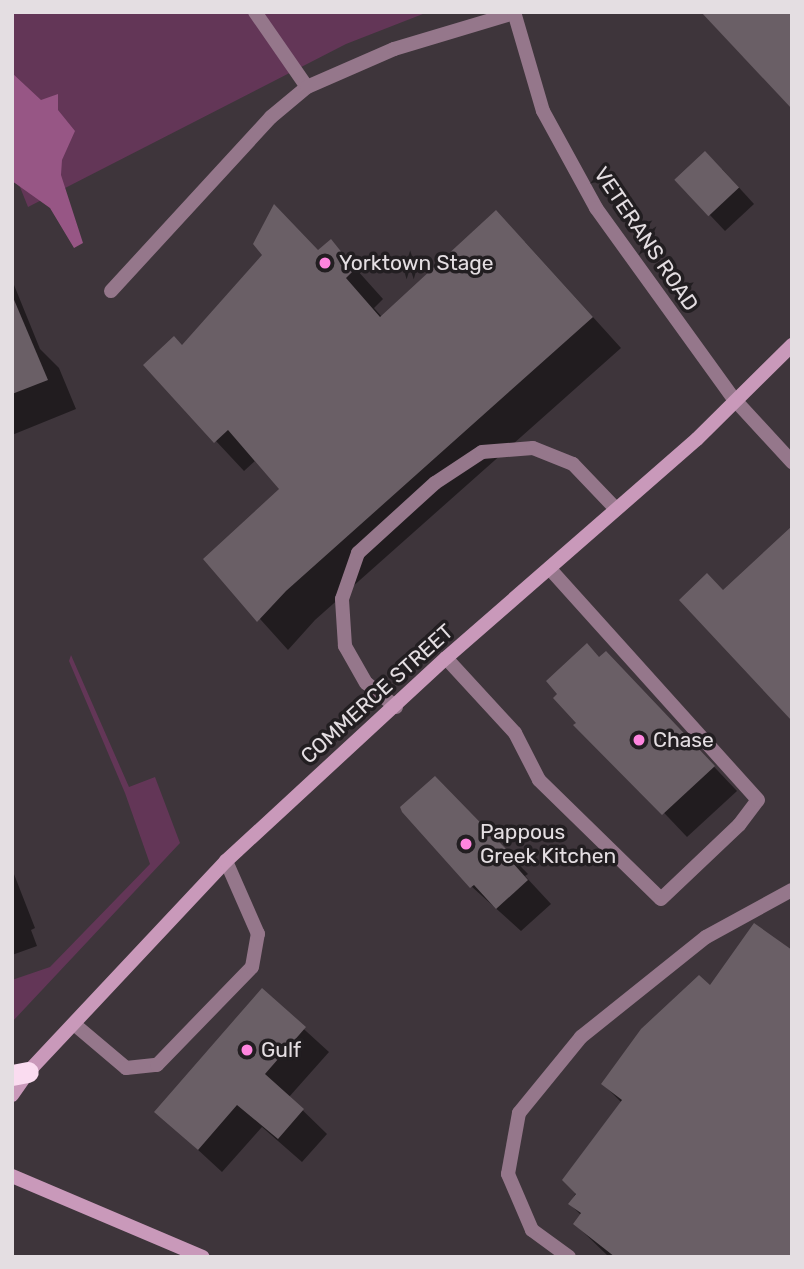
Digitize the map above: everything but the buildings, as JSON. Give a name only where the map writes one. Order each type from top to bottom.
[{"type":"street","points":[[255,12],[307,86]]},
{"type":"street","points":[[111,291],[271,117],[307,86],[394,49],[514,13]]},
{"type":"street","name":"VETERANS ROAD","points":[[514,13],[543,111],[596,208],[734,399],[792,462]]},
{"type":"street","name":"COMMERCE STREET","points":[[12,1095],[20,1074],[74,1024],[226,861],[396,707],[446,658],[697,439],[734,399],[792,345]]},
{"type":"street","points":[[396,707],[366,683],[345,646],[342,599],[358,553],[435,483],[482,452],[533,448],[573,464],[615,508]]},
{"type":"street","points":[[446,658],[515,733],[539,780],[661,899],[739,825],[758,800],[549,568]]},
{"type":"street","points":[[74,1024],[126,1068],[158,1065],[252,967],[258,934],[226,861]]},
{"type":"street","points":[[569,1257],[532,1230],[508,1174],[519,1113],[581,1037],[706,937],[792,890]]},
{"type":"street","points":[[12,1176],[203,1257]]},
{"type":"shaded area","points":[[12,12],[428,12],[346,44],[28,207],[12,167]]},
{"type":"shaded area","points":[[12,73],[41,100],[58,94],[58,110],[75,131],[62,160],[61,175],[83,243],[74,248],[50,208],[12,181]]},
{"type":"shaded area","points":[[71,655],[129,787],[155,777],[180,843],[12,1022],[12,980],[50,967],[150,864],[125,793],[69,661]]},
{"type":"place","name":"Yorktown Stage","points":[[325,263]]},
{"type":"place","name":"Chase","points":[[639,740]]},
{"type":"place","name":"Pappous Greek Kitchen","points":[[466,844]]},
{"type":"place","name":"Gulf","points":[[247,1050]]}]
